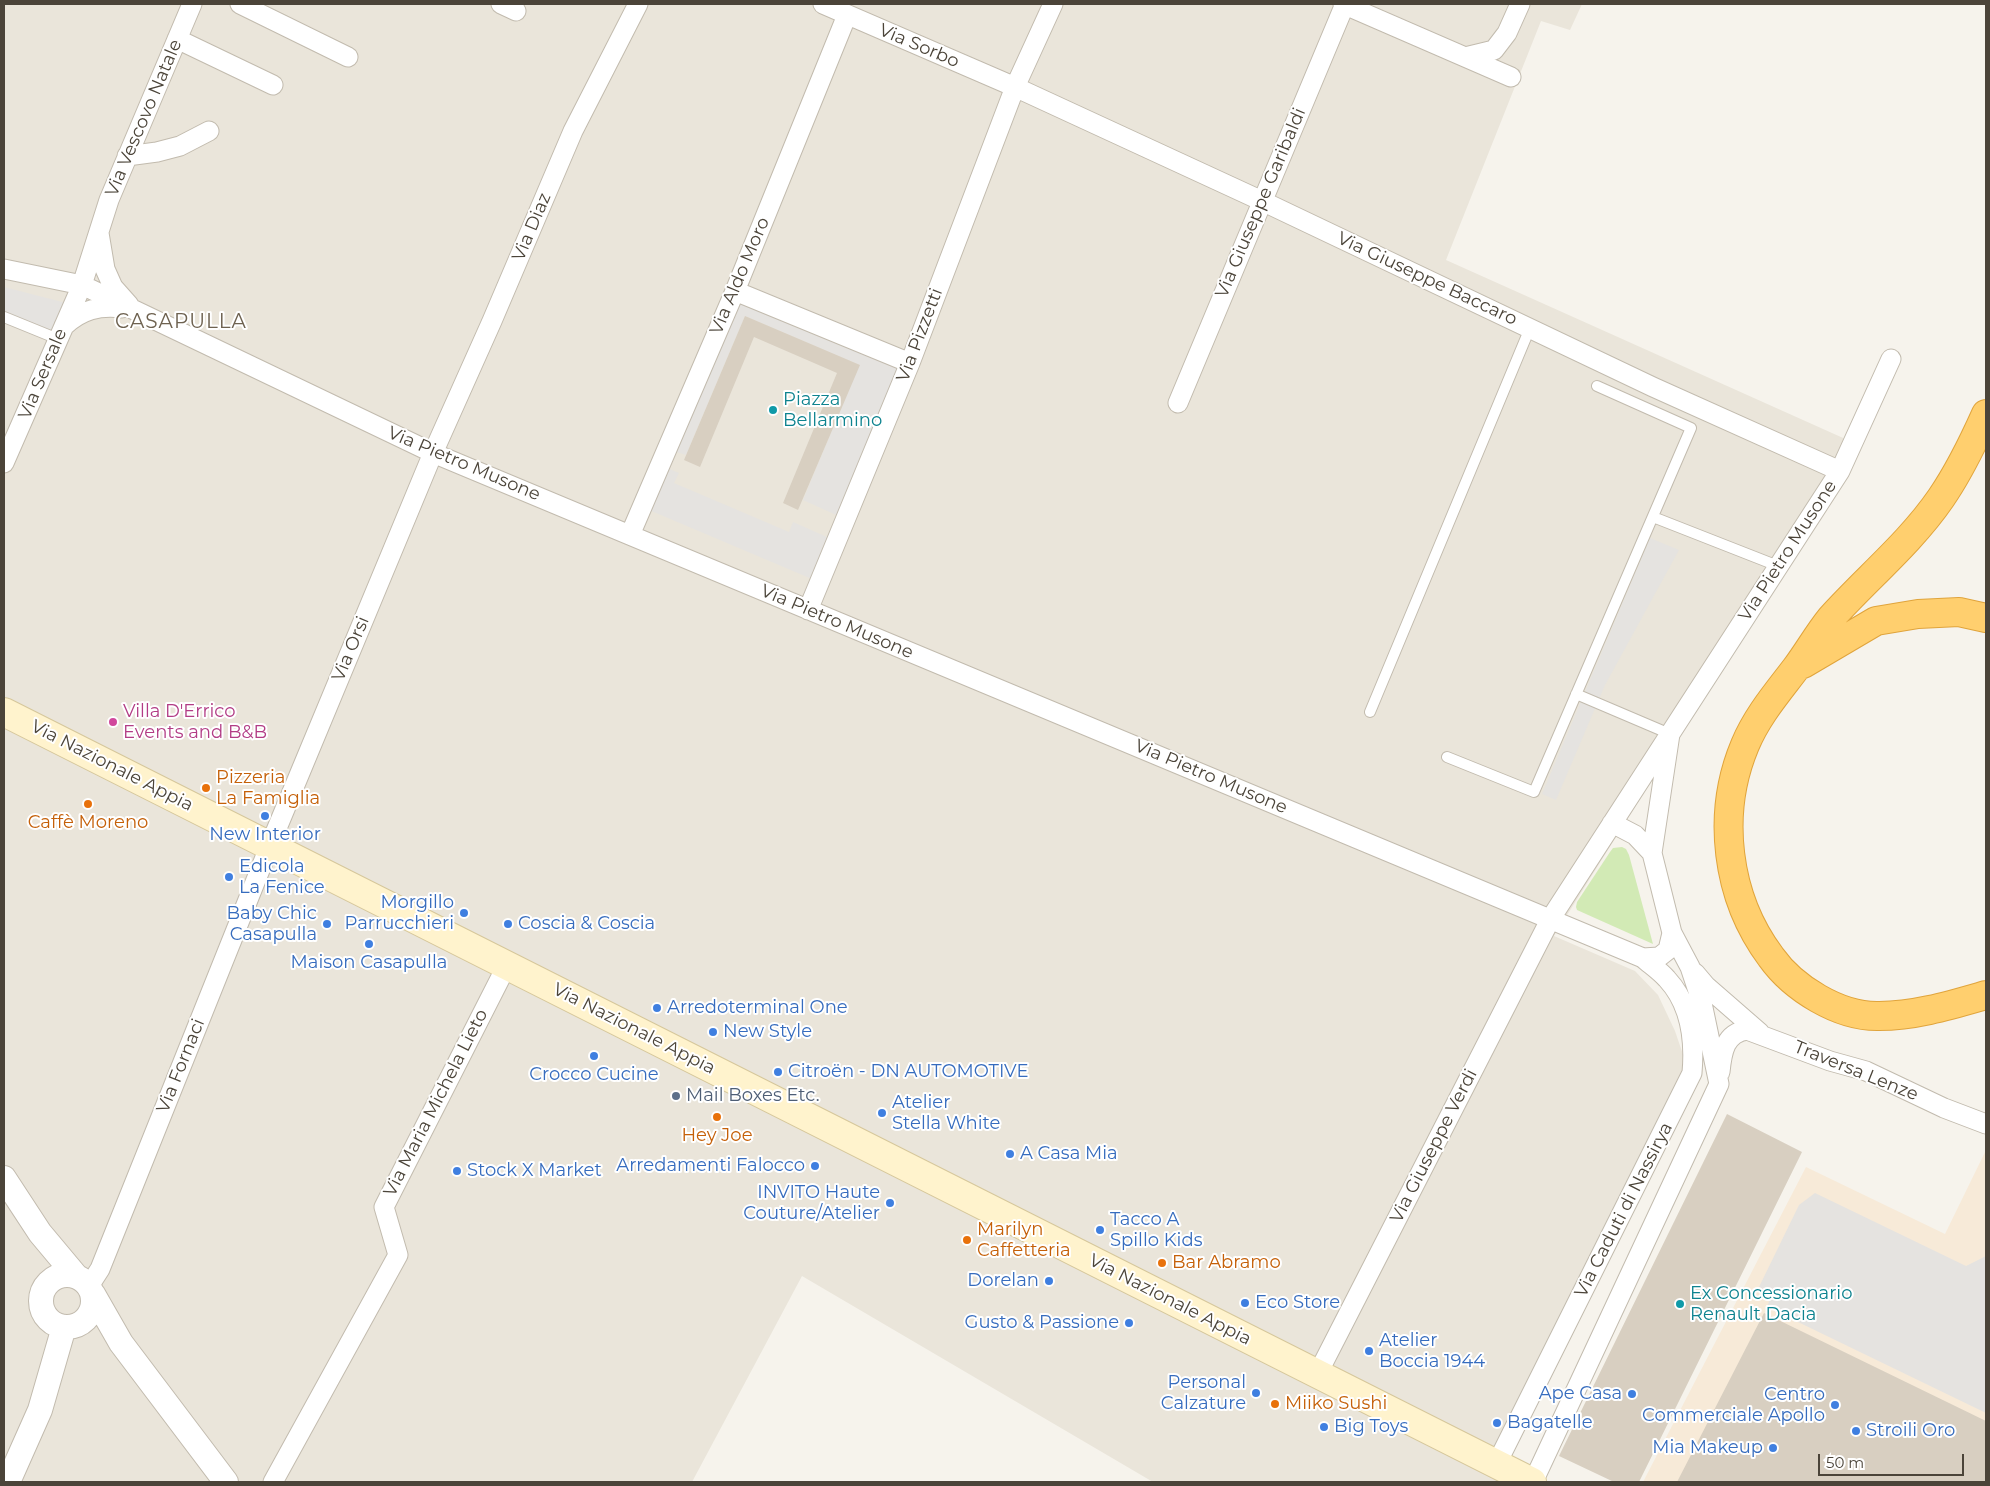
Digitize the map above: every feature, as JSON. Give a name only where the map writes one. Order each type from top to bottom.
[{"type":"highway","points":[[1986,414],[1970,450],[1940,499],[1906,542],[1830,620],[1796,669],[1769,702],[1745,743],[1736,769],[1730,796],[1728,826],[1730,860],[1737,893],[1762,946],[1778,967],[1800,987],[1824,1003],[1848,1011],[1876,1016],[1904,1015],[1986,995]]},
{"type":"highway","points":[[1796,669],[1876,621],[1918,614],[1959,612],[1986,618]]},
{"type":"main road","name":"Via Nazionale Appia","points":[[4,712],[1532,1482]]},
{"type":"street","name":"Via Vescovo Natale","points":[[82,285],[109,200],[192,4]]},
{"type":"street","points":[[240,4],[348,58]]},
{"type":"street","name":"Via Diaz","points":[[432,453],[492,320],[573,131],[638,4]]},
{"type":"street","name":"Via Sorbo","points":[[823,4],[1016,86]]},
{"type":"street","name":"Via Pizzetti","points":[[808,610],[910,363],[1016,86],[1053,4]]},
{"type":"street","points":[[1344,4],[1511,77]]},
{"type":"street","name":"Via Giuseppe Garibaldi","points":[[1178,403],[1344,4]]},
{"type":"street","points":[[1465,57],[1494,50],[1507,33],[1520,4]]},
{"type":"street","name":"Via Aldo Moro","points":[[630,535],[735,291],[846,15]]},
{"type":"street","points":[[177,39],[273,85]]},
{"type":"street","name":"Via Giuseppe Baccaro","points":[[1016,86],[1653,387],[1840,471]]},
{"type":"street","points":[[127,156],[180,146],[209,131]]},
{"type":"street","name":"Via Vescovo Natale","points":[[98,232],[105,269],[114,287],[131,308]]},
{"type":"street","name":"Via Pietro Musone","points":[[4,269],[82,285],[432,453],[1644,958]]},
{"type":"street","name":"Via Sersale","points":[[4,464],[82,285]]},
{"type":"street","points":[[735,291],[910,363]]},
{"type":"street","name":"Via Pietro Musone","points":[[61,333],[72,319],[90,309],[105,306],[131,308]]},
{"type":"street","name":"Via Pietro Musone","points":[[1551,918],[1840,471],[1892,359]]},
{"type":"street","name":"Via Orsi","points":[[270,845],[432,453]]},
{"type":"street","name":"Via Pietro Musone","points":[[1670,734],[1652,853],[1672,933]]},
{"type":"street","name":"Via Pietro Musone","points":[[1612,824],[1635,835],[1652,853]]},
{"type":"street","name":"Via Fornaci","points":[[86,1285],[100,1269],[270,845]]},
{"type":"street","name":"Via Giuseppe Verdi","points":[[1317,1374],[1551,918]]},
{"type":"street","points":[[1644,958],[1659,957],[1668,950],[1672,933]]},
{"type":"street","name":"Via Caduti di Nassirya","points":[[1532,1482],[1719,1084],[1702,1004],[1690,967],[1672,933]]},
{"type":"street","name":"Via Caduti di Nassirya","points":[[1644,958],[1667,978],[1711,1048]]},
{"type":"street","name":"Via Maria Michela Lieto","points":[[272,1482],[398,1255],[384,1207],[507,965]]},
{"type":"street","name":"Via Caduti di Nassirya","points":[[1690,967],[1706,986],[1760,1033]]},
{"type":"street","name":"Traversa Lenze","points":[[1711,1048],[1736,1032],[1747,1030],[1760,1033],[1830,1061],[1866,1071],[1944,1108],[1986,1124]]},
{"type":"street","name":"Via Caduti di Nassirya","points":[[1496,1465],[1692,1073],[1711,1048]]},
{"type":"street","points":[[4,1178],[40,1233],[86,1285],[121,1343],[226,1482]]},
{"type":"street","points":[[40,1233],[51,1280]]},
{"type":"street","points":[[67,1274],[86,1285],[94,1302],[87,1318],[80,1323],[64,1327],[48,1319],[43,1312],[41,1294],[51,1280],[67,1274]]},
{"type":"street","points":[[87,1318],[121,1343]]},
{"type":"street","points":[[8,1482],[40,1410],[64,1327]]},
{"type":"lane","points":[[4,317],[61,333]]},
{"type":"lane","points":[[1370,712],[1530,328]]},
{"type":"lane","points":[[1447,757],[1534,792],[1691,428],[1597,386]]},
{"type":"lane","points":[[1653,517],[1778,566]]},
{"type":"lane","points":[[1576,694],[1670,734]]},
{"type":"shaded area","name":"CASAPULLA","points":[[4,4],[1582,4],[1570,30],[1541,21],[1446,260],[1861,446],[1554,936],[1635,971],[1658,995],[1675,1031],[1694,1087],[1499,1482],[1153,1482],[802,1276],[692,1482],[4,1482]]},
{"type":"shaded area","points":[[4,287],[66,303],[54,333],[4,313]]},
{"type":"shaded area","points":[[735,291],[910,363],[845,519],[803,500],[859,365],[745,316],[686,455],[667,449]]},
{"type":"shaded area","points":[[660,465],[679,473],[674,483],[789,532],[793,522],[836,541],[819,582],[642,507]]},
{"type":"shaded area","points":[[1650,538],[1679,550],[1605,685],[1556,800],[1542,794]]},
{"type":"shaded area","points":[[1986,1150],[1986,1482],[1643,1482],[1806,1167],[1945,1234]]},
{"type":"shaded area","points":[[1815,1193],[1966,1266],[1986,1256],[1986,1413],[1767,1307],[1772,1294],[1759,1287],[1799,1205]]},
{"type":"green space","points":[[1622,847],[1626,849],[1629,855],[1653,944],[1577,910],[1576,907],[1577,902],[1613,848]]},
{"type":"building","points":[[745,316],[860,365],[798,510],[783,503],[837,373],[754,337],[700,467],[684,460]]},
{"type":"building","name":"Ex Concessionario Renault Dacia","points":[[1727,1114],[1802,1152],[1639,1482],[1614,1482],[1559,1456]]},
{"type":"building","name":"Centro Commerciale Apollo","points":[[1764,1313],[1986,1421],[1986,1482],[1677,1482]]},
{"type":"place","name":"Piazza Bellarmino","points":[[773,410]]},
{"type":"place","name":"Villa D'Errico Events and B&B","points":[[113,722]]},
{"type":"place","name":"Pizzeria La Famiglia","points":[[206,788]]},
{"type":"place","name":"Caffè Moreno","points":[[88,804]]},
{"type":"place","name":"New Interior","points":[[265,816]]},
{"type":"place","name":"Edicola La Fenice","points":[[229,877]]},
{"type":"place","name":"Morgillo Parrucchieri","points":[[464,913]]},
{"type":"place","name":"Baby Chic Casapulla","points":[[327,924]]},
{"type":"place","name":"Coscia & Coscia","points":[[508,924]]},
{"type":"place","name":"Maison Casapulla","points":[[369,944]]},
{"type":"place","name":"Arredoterminal One","points":[[657,1008]]},
{"type":"place","name":"New Style","points":[[713,1032]]},
{"type":"place","name":"Crocco Cucine","points":[[594,1056]]},
{"type":"place","name":"Citroën - DN AUTOMOTIVE","points":[[778,1072]]},
{"type":"place","name":"Mail Boxes Etc.","points":[[676,1096]]},
{"type":"place","name":"Atelier Stella White","points":[[882,1113]]},
{"type":"place","name":"Hey Joe","points":[[717,1117]]},
{"type":"place","name":"A Casa Mia","points":[[1010,1154]]},
{"type":"place","name":"Arredamenti Falocco","points":[[815,1166]]},
{"type":"place","name":"Stock X Market","points":[[457,1171]]},
{"type":"place","name":"INVITO Haute Couture/Atelier","points":[[890,1203]]},
{"type":"place","name":"Tacco A Spillo Kids","points":[[1100,1230]]},
{"type":"place","name":"Marilyn Caffetteria","points":[[967,1240]]},
{"type":"place","name":"Bar Abramo","points":[[1162,1263]]},
{"type":"place","name":"Dorelan","points":[[1049,1281]]},
{"type":"place","name":"Eco Store","points":[[1245,1303]]},
{"type":"place","name":"Ex Concessionario Renault Dacia","points":[[1680,1304]]},
{"type":"place","name":"Gusto & Passione","points":[[1129,1323]]},
{"type":"place","name":"Atelier Boccia 1944","points":[[1369,1351]]},
{"type":"place","name":"Personal Calzature","points":[[1256,1393]]},
{"type":"place","name":"Ape Casa","points":[[1632,1394]]},
{"type":"place","name":"Miiko Sushi","points":[[1275,1404]]},
{"type":"place","name":"Centro Commerciale Apollo","points":[[1835,1405]]},
{"type":"place","name":"Bagatelle","points":[[1497,1423]]},
{"type":"place","name":"Big Toys","points":[[1324,1427]]},
{"type":"place","name":"Stroili Oro","points":[[1856,1431]]},
{"type":"place","name":"Mia Makeup","points":[[1773,1448]]},
{"type":"district","name":"CASAPULLA","points":[[181,322]]}]
